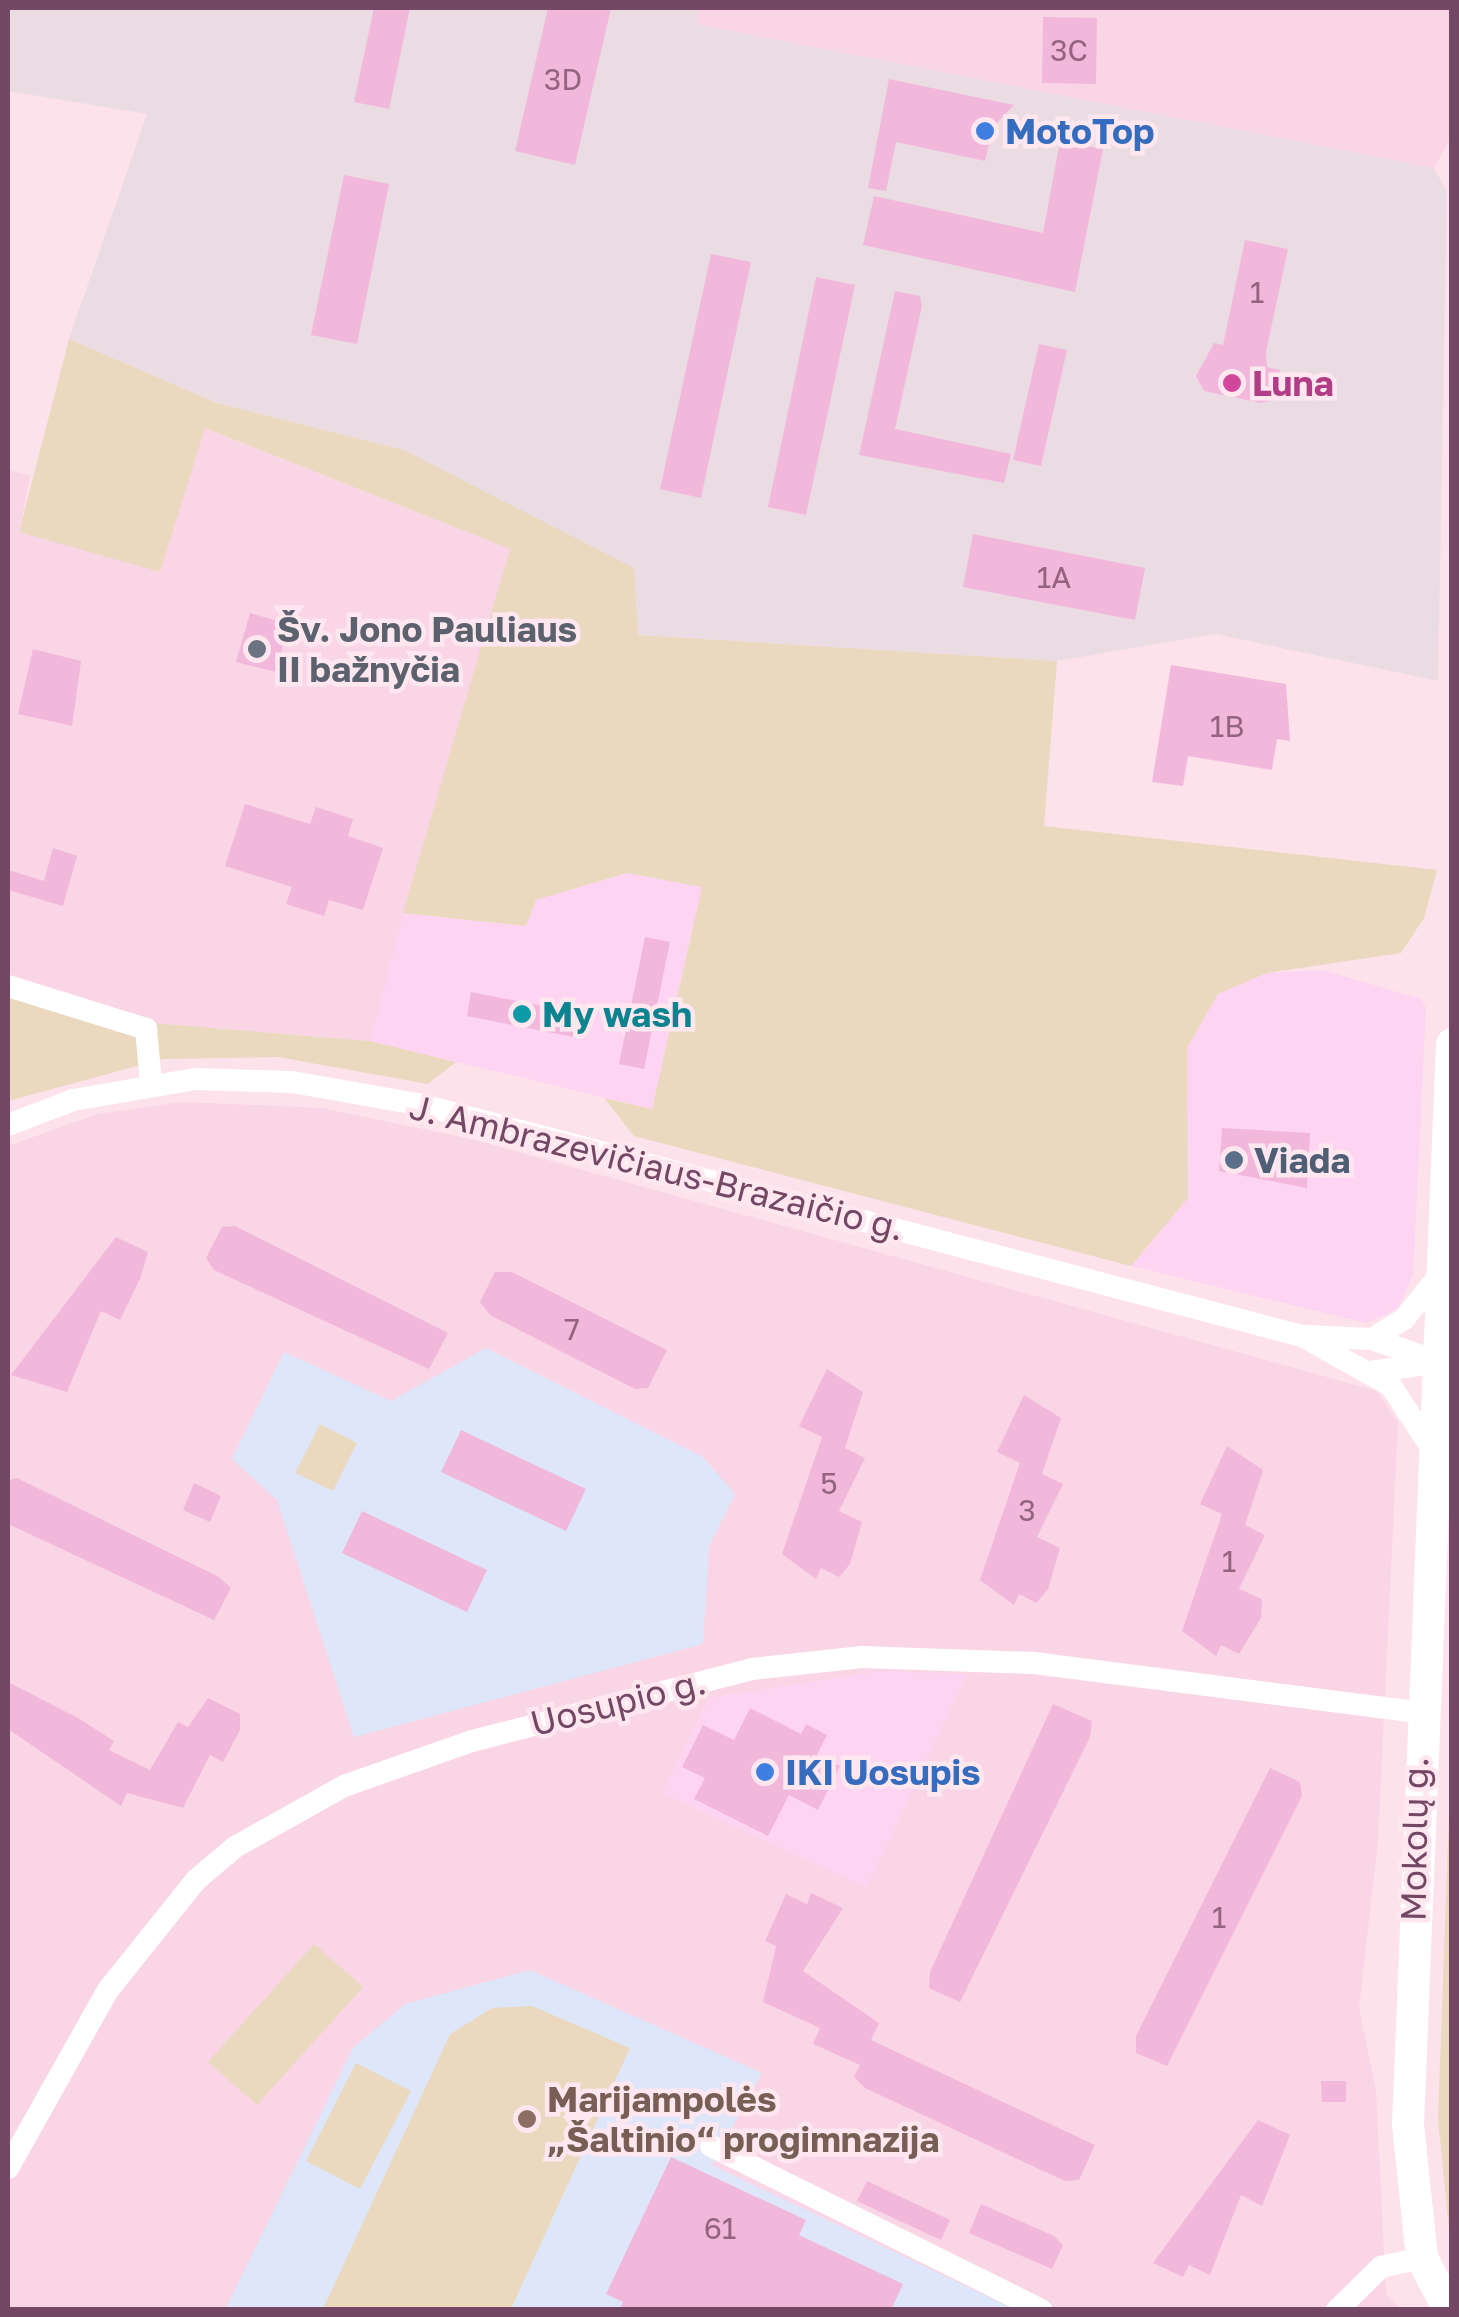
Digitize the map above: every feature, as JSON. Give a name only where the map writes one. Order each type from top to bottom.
[{"type":"main road","name":"Mokolų g.","points":[[1449,2310],[1422,2258],[1408,2124],[1418,1712],[1439,1362],[1452,1044]]},
{"type":"street","points":[[8,986],[146,1028],[151,1083]]},
{"type":"street","name":"J. Ambrazevičiaus-Brazaičio g.","points":[[8,1125],[151,1083],[292,1082],[422,1106],[1302,1336],[1372,1339],[1439,1362]]},
{"type":"street","points":[[1372,1339],[1404,1319],[1442,1272]]},
{"type":"street","name":"J. Ambrazevičiaus-Brazaičio g.","points":[[1302,1336],[1370,1372],[1406,1400],[1432,1450]]},
{"type":"street","points":[[1370,1372],[1439,1362]]},
{"type":"street","name":"Uosupio g.","points":[[8,2168],[108,1990],[196,1880],[235,1846],[344,1786],[472,1741],[752,1668],[862,1658],[1034,1664],[1418,1712]]},
{"type":"street","points":[[711,2146],[1042,2310]]},
{"type":"street","points":[[1337,2310],[1381,2267],[1422,2258]]},
{"type":"shaded area","points":[[8,8],[699,8],[696,24],[1434,168],[1447,192],[1438,681],[1216,634],[1057,661],[638,635],[404,450],[217,403],[69,339],[147,114],[8,91]]},
{"type":"shaded area","points":[[699,8],[1449,8],[1450,139],[1434,168],[696,24]]},
{"type":"shaded area","points":[[69,339],[217,403],[404,450],[634,568],[638,635],[1057,661],[1044,826],[1437,870],[1424,918],[1401,953],[1267,973],[1218,994],[1187,1048],[1188,1198],[1131,1266],[634,1136],[604,1098],[652,1109],[702,887],[627,873],[536,900],[526,926],[403,913],[510,549],[205,428],[160,572],[19,532]]},
{"type":"shaded area","points":[[204,428],[511,549],[370,1041],[153,1023],[8,986],[8,470],[30,476],[19,532],[160,571]]},
{"type":"shaded area","points":[[628,873],[702,887],[652,1109],[370,1041],[403,913],[525,926],[536,900]]},
{"type":"shaded area","points":[[1322,970],[1421,999],[1426,1008],[1413,1275],[1398,1308],[1367,1323],[1131,1266],[1188,1198],[1187,1048],[1218,994],[1267,973]]},
{"type":"shaded area","points":[[8,986],[153,1023],[370,1041],[456,1062],[428,1084],[278,1057],[163,1059],[8,1101]]},
{"type":"shaded area","points":[[183,1102],[322,1108],[475,1140],[1377,1391],[1398,1423],[1378,1840],[1359,2008],[1376,2090],[1386,2294],[1401,2309],[8,2310],[8,1146],[98,1114]],"holes":[[[881,1671],[867,1887],[663,1793],[709,1698]]]},
{"type":"shaded area","points":[[486,1348],[703,1457],[735,1494],[709,1546],[703,1644],[354,1737],[277,1500],[232,1459],[284,1352],[391,1401]]},
{"type":"shaded area","points":[[320,1424],[357,1443],[333,1491],[295,1473]]},
{"type":"shaded area","points":[[881,1671],[967,1674],[867,1888],[662,1793],[709,1698]]},
{"type":"shaded area","points":[[1451,1761],[1451,2248],[1438,2118]]},
{"type":"shaded area","points":[[314,1944],[363,1987],[257,2105],[208,2062]]},
{"type":"shaded area","name":"Marijampolės „Šaltinio“ progimnazija","points":[[530,1970],[762,2073],[712,2165],[1014,2309],[225,2310],[353,2048],[405,2004]]},
{"type":"shaded area","points":[[532,2006],[630,2048],[511,2309],[323,2309],[450,2034],[492,2008]]},
{"type":"shaded area","points":[[356,2063],[411,2091],[360,2189],[306,2161]]},
{"type":"building","points":[[374,8],[410,8],[389,109],[354,102]]},
{"type":"building","points":[[548,8],[611,8],[575,165],[515,151]]},
{"type":"building","points":[[1043,17],[1097,18],[1096,84],[1042,83]]},
{"type":"building","points":[[889,79],[1014,105],[993,127],[985,161],[896,142],[886,191],[868,188]]},
{"type":"building","points":[[1060,141],[1103,149],[1075,292],[863,245],[874,196],[1043,233]]},
{"type":"building","points":[[344,175],[389,184],[357,344],[311,335]]},
{"type":"building","points":[[1245,240],[1288,249],[1266,352],[1267,367],[1280,370],[1274,400],[1261,403],[1204,391],[1196,376],[1214,343],[1223,345]]},
{"type":"building","points":[[711,254],[751,262],[701,498],[660,489]]},
{"type":"building","points":[[816,277],[855,285],[806,515],[768,507]]},
{"type":"building","points":[[895,291],[920,296],[922,306],[895,429],[1011,454],[1004,483],[859,455]]},
{"type":"building","points":[[1039,344],[1067,350],[1041,466],[1013,460]]},
{"type":"building","points":[[973,534],[1145,568],[1135,620],[963,587]]},
{"type":"building","name":"Šv. Jono Pauliaus II bažnyčia","points":[[250,613],[289,624],[276,672],[236,662]]},
{"type":"building","points":[[33,649],[81,661],[72,726],[18,714]]},
{"type":"building","points":[[1171,665],[1286,684],[1290,741],[1277,739],[1272,770],[1188,756],[1183,786],[1152,782]]},
{"type":"building","points":[[245,804],[310,824],[316,807],[353,819],[348,836],[383,848],[363,910],[329,900],[324,916],[286,904],[292,887],[225,866]]},
{"type":"building","points":[[53,848],[77,856],[63,906],[8,890],[8,870],[44,881]]},
{"type":"building","points":[[645,937],[670,942],[644,1069],[619,1064]]},
{"type":"building","name":"My wash","points":[[471,992],[578,1013],[573,1037],[467,1016]]},
{"type":"building","points":[[1222,1128],[1310,1133],[1307,1188],[1219,1171]]},
{"type":"building","points":[[235,1226],[448,1333],[429,1369],[214,1270],[206,1258],[222,1227]]},
{"type":"building","points":[[116,1237],[148,1252],[140,1279],[120,1320],[101,1311],[67,1392],[11,1375]]},
{"type":"building","points":[[495,1272],[512,1272],[667,1350],[648,1388],[635,1389],[490,1315],[480,1302]]},
{"type":"building","points":[[827,1369],[863,1392],[845,1448],[865,1458],[839,1511],[862,1522],[850,1564],[839,1577],[821,1568],[816,1579],[782,1554],[822,1437],[799,1426]]},
{"type":"building","points":[[1024,1395],[1061,1418],[1042,1474],[1063,1484],[1037,1537],[1060,1548],[1048,1589],[1036,1603],[1019,1594],[1014,1605],[980,1580],[1020,1463],[997,1452]]},
{"type":"building","points":[[461,1430],[586,1489],[566,1531],[441,1472]]},
{"type":"building","points":[[1227,1446],[1263,1470],[1245,1525],[1265,1535],[1239,1589],[1262,1599],[1261,1618],[1239,1654],[1221,1645],[1216,1656],[1182,1631],[1222,1514],[1200,1504]]},
{"type":"building","points":[[17,1478],[219,1577],[231,1588],[214,1620],[8,1524],[8,1481]]},
{"type":"building","points":[[194,1483],[221,1496],[210,1522],[183,1510]]},
{"type":"building","points":[[362,1511],[487,1570],[467,1612],[342,1553]]},
{"type":"building","points":[[8,1682],[78,1718],[114,1741],[109,1750],[150,1770],[178,1722],[188,1727],[208,1698],[240,1714],[240,1730],[223,1762],[210,1755],[183,1808],[127,1793],[121,1806],[8,1729]]},
{"type":"building","points":[[1053,1704],[1092,1721],[1090,1737],[960,2002],[929,1988],[930,1972]]},
{"type":"building","name":"IKI Uosupis","points":[[750,1708],[801,1734],[806,1724],[827,1735],[817,1755],[840,1766],[818,1810],[789,1795],[768,1836],[694,1799],[705,1778],[682,1767],[703,1725],[734,1740]]},
{"type":"building","points":[[1270,1768],[1300,1782],[1302,1796],[1167,2066],[1136,2053],[1136,2036]]},
{"type":"building","points":[[811,1893],[843,1908],[803,1971],[879,2023],[871,2040],[1095,2145],[1079,2180],[1065,2181],[865,2088],[854,2077],[860,2065],[813,2044],[820,2028],[763,2002],[776,1946],[765,1941],[786,1894],[807,1904]]},
{"type":"building","points":[[1321,2081],[1346,2081],[1346,2102],[1322,2102]]},
{"type":"building","points":[[1258,2120],[1290,2135],[1262,2206],[1241,2195],[1210,2275],[1189,2265],[1183,2277],[1153,2263]]},
{"type":"building","points":[[671,2157],[806,2220],[799,2235],[903,2284],[891,2310],[619,2310],[623,2302],[606,2294]]},
{"type":"building","points":[[867,2181],[950,2220],[941,2240],[857,2201]]},
{"type":"building","points":[[981,2204],[1054,2236],[1063,2245],[1052,2269],[969,2233]]},
{"type":"place","name":"MotoTop","points":[[985,131]]},
{"type":"place","name":"Luna","points":[[1232,383]]},
{"type":"place","name":"Šv. Jono Pauliaus II bažnyčia","points":[[257,649]]},
{"type":"place","name":"My wash","points":[[522,1014]]},
{"type":"place","name":"Viada","points":[[1234,1160]]},
{"type":"place","name":"IKI Uosupis","points":[[765,1772]]},
{"type":"place","name":"Marijampolės „Šaltinio“ progimnazija","points":[[527,2119]]}]
